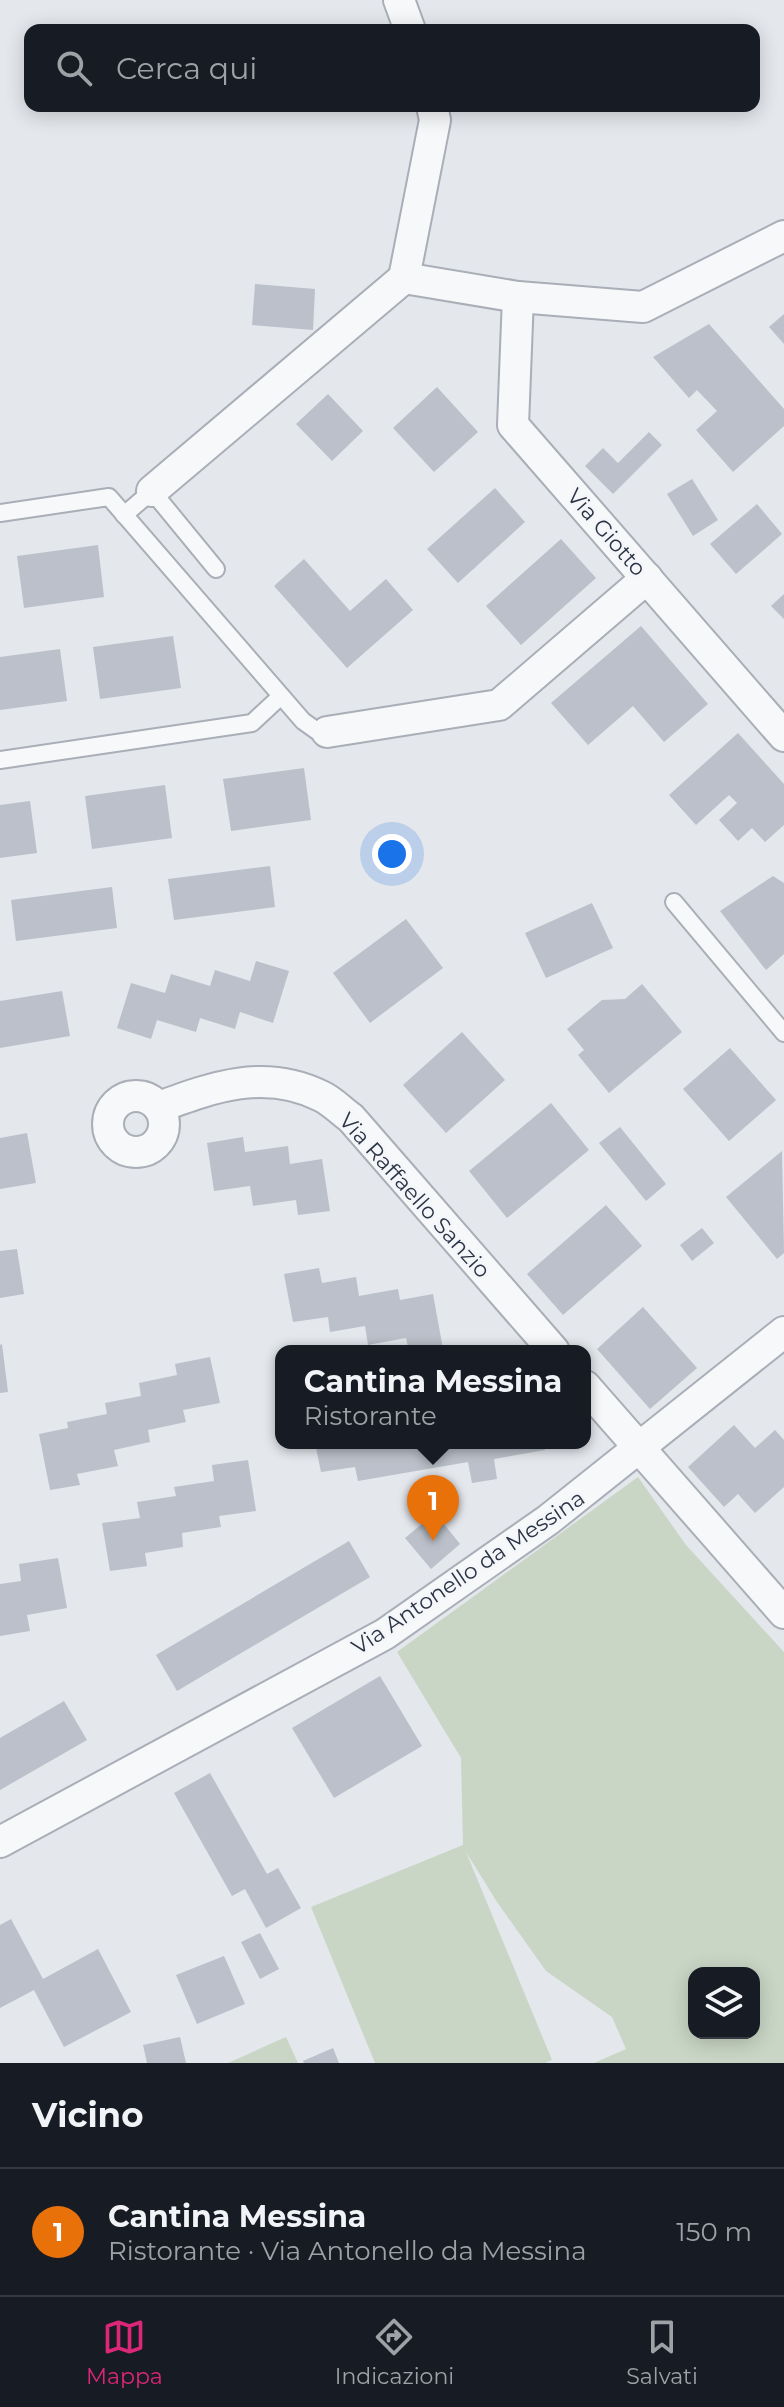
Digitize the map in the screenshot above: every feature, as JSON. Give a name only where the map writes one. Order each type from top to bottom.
[{"type":"street","points":[[399,0],[408,24]]},
{"type":"street","points":[[152,491],[404,278],[435,120],[433,112]]},
{"type":"street","points":[[404,278],[518,297],[643,307],[784,236]]},
{"type":"street","name":"Via Giotto","points":[[518,297],[513,425],[784,736]]},
{"type":"street","points":[[327,732],[499,705],[647,578]]},
{"type":"street","name":"Via Raffaello Sanzio","points":[[159,1107],[212,1087],[264,1081],[322,1096],[351,1118],[549,1345]]},
{"type":"street","name":"Via Antonello da Messina","points":[[0,1842],[385,1634],[548,1520],[641,1449],[784,1332]]},
{"type":"street","points":[[591,1393],[784,1613]]},
{"type":"lane","points":[[124,515],[152,491],[216,569]]},
{"type":"lane","points":[[0,513],[109,497],[303,721],[317,731],[327,732]]},
{"type":"lane","points":[[0,760],[252,723],[281,696]]},
{"type":"lane","points":[[674,902],[784,1033]]},
{"type":"green space","points":[[638,1477],[686,1545],[784,1652],[784,2063],[594,2063],[626,2049],[612,2017],[546,1971],[466,1852],[552,2060],[545,2063],[375,2063],[311,1907],[463,1845],[461,1758],[397,1652]]},
{"type":"green space","points":[[286,2037],[298,2063],[228,2063]]},
{"type":"building","points":[[255,284],[315,289],[313,330],[252,325]]},
{"type":"building","points":[[784,314],[784,344],[769,327]]},
{"type":"building","points":[[709,324],[784,409],[784,426],[733,472],[696,430],[717,411],[697,390],[689,398],[653,357]]},
{"type":"building","points":[[437,387],[478,432],[434,472],[393,428]]},
{"type":"building","points":[[328,394],[363,431],[332,461],[296,424]]},
{"type":"building","points":[[649,432],[662,445],[613,494],[585,466],[603,448],[618,463]]},
{"type":"building","points":[[692,479],[718,520],[693,536],[667,494]]},
{"type":"building","points":[[495,488],[525,522],[458,583],[427,549]]},
{"type":"building","points":[[757,504],[782,534],[736,574],[710,544]]},
{"type":"building","points":[[561,539],[596,578],[521,645],[486,606]]},
{"type":"building","points":[[98,545],[104,597],[24,608],[17,556]]},
{"type":"building","points":[[304,559],[350,611],[386,579],[413,610],[347,668],[274,586]]},
{"type":"building","points":[[784,594],[784,619],[771,606]]},
{"type":"building","points":[[641,626],[708,704],[664,742],[633,706],[588,745],[551,703]]},
{"type":"building","points":[[173,636],[181,688],[100,699],[93,647]]},
{"type":"building","points":[[60,649],[67,701],[0,710],[0,657]]},
{"type":"building","points":[[738,733],[784,784],[784,825],[765,842],[752,828],[738,841],[719,820],[737,803],[729,795],[696,825],[669,795]]},
{"type":"building","points":[[304,768],[311,820],[231,831],[223,779]]},
{"type":"building","points":[[165,785],[172,838],[92,849],[85,796]]},
{"type":"building","points":[[30,801],[37,853],[0,858],[0,805]]},
{"type":"building","points":[[270,866],[275,907],[174,920],[168,879]]},
{"type":"building","points":[[773,876],[784,883],[784,954],[766,970],[720,911]]},
{"type":"building","points":[[112,887],[117,928],[16,941],[11,900]]},
{"type":"building","points":[[592,903],[613,948],[546,978],[525,933]]},
{"type":"building","points":[[406,919],[443,968],[370,1023],[333,973]]},
{"type":"building","points":[[256,961],[289,971],[273,1023],[240,1012],[235,1029],[200,1018],[196,1032],[157,1020],[151,1039],[117,1028],[131,983],[165,993],[171,974],[210,986],[215,970],[250,981]]},
{"type":"building","points":[[642,984],[682,1032],[609,1093],[578,1055],[584,1050],[567,1029],[602,1000],[625,999]]},
{"type":"building","points":[[62,991],[70,1036],[0,1048],[0,1001]]},
{"type":"building","points":[[462,1032],[505,1080],[446,1133],[403,1085]]},
{"type":"building","points":[[730,1048],[776,1100],[729,1141],[683,1089]]},
{"type":"building","points":[[551,1103],[589,1150],[507,1218],[469,1171]]},
{"type":"building","points":[[620,1127],[666,1184],[646,1201],[599,1143]]},
{"type":"building","points":[[27,1133],[36,1183],[0,1189],[0,1138]]},
{"type":"building","points":[[243,1137],[245,1152],[288,1146],[290,1164],[322,1159],[330,1211],[298,1215],[296,1200],[253,1206],[250,1186],[214,1191],[207,1143]]},
{"type":"building","points":[[782,1151],[784,1253],[777,1259],[726,1197]]},
{"type":"building","points":[[606,1205],[642,1246],[563,1315],[527,1274]]},
{"type":"building","points":[[702,1228],[714,1243],[692,1261],[680,1245]]},
{"type":"building","points":[[17,1249],[24,1294],[0,1298],[0,1251]]},
{"type":"building","points":[[319,1268],[322,1283],[356,1277],[359,1296],[398,1289],[400,1300],[433,1294],[442,1345],[408,1345],[406,1338],[368,1345],[365,1326],[330,1332],[328,1317],[293,1322],[284,1274]]},
{"type":"building","points":[[643,1307],[697,1368],[650,1409],[597,1349]]},
{"type":"building","points":[[0,1345],[8,1392],[0,1393]]},
{"type":"building","points":[[210,1357],[220,1403],[183,1410],[186,1422],[148,1430],[150,1442],[114,1450],[118,1466],[77,1474],[80,1485],[50,1490],[39,1434],[68,1428],[67,1422],[107,1414],[105,1403],[141,1396],[139,1383],[177,1375],[175,1364]]},
{"type":"building","points":[[734,1425],[755,1448],[775,1430],[784,1440],[784,1487],[755,1513],[738,1494],[724,1507],[688,1467]]},
{"type":"building","points":[[316,1449],[545,1450],[494,1459],[497,1479],[472,1483],[468,1462],[358,1481],[355,1467],[321,1472]]},
{"type":"building","points":[[248,1460],[256,1511],[219,1516],[221,1527],[182,1533],[183,1547],[145,1553],[147,1566],[110,1571],[102,1523],[140,1518],[137,1502],[176,1496],[174,1487],[214,1481],[212,1465]]},
{"type":"building","points":[[435,1513],[460,1544],[431,1569],[405,1538]]},
{"type":"building","points":[[349,1541],[370,1577],[177,1691],[156,1655]]},
{"type":"building","points":[[58,1558],[67,1608],[27,1615],[30,1631],[0,1636],[0,1584],[21,1581],[19,1564]]},
{"type":"building","points":[[380,1676],[422,1746],[334,1798],[292,1728]]},
{"type":"building","points":[[64,1701],[87,1740],[0,1790],[0,1738]]},
{"type":"building","points":[[210,1773],[267,1874],[278,1868],[301,1908],[266,1928],[245,1889],[232,1896],[174,1793]]},
{"type":"building","points":[[11,1919],[43,1979],[98,1949],[131,2012],[64,2047],[34,1990],[0,2008],[0,1925]]},
{"type":"building","points":[[260,1933],[279,1969],[260,1979],[241,1942]]},
{"type":"building","points":[[224,1956],[245,2004],[197,2024],[176,1975]]},
{"type":"building","points":[[180,2037],[186,2063],[147,2063],[143,2045]]},
{"type":"building","points":[[333,2048],[339,2063],[303,2061]]},
{"type":"place","name":"Cantina Messina","points":[[433,1541]]}]
